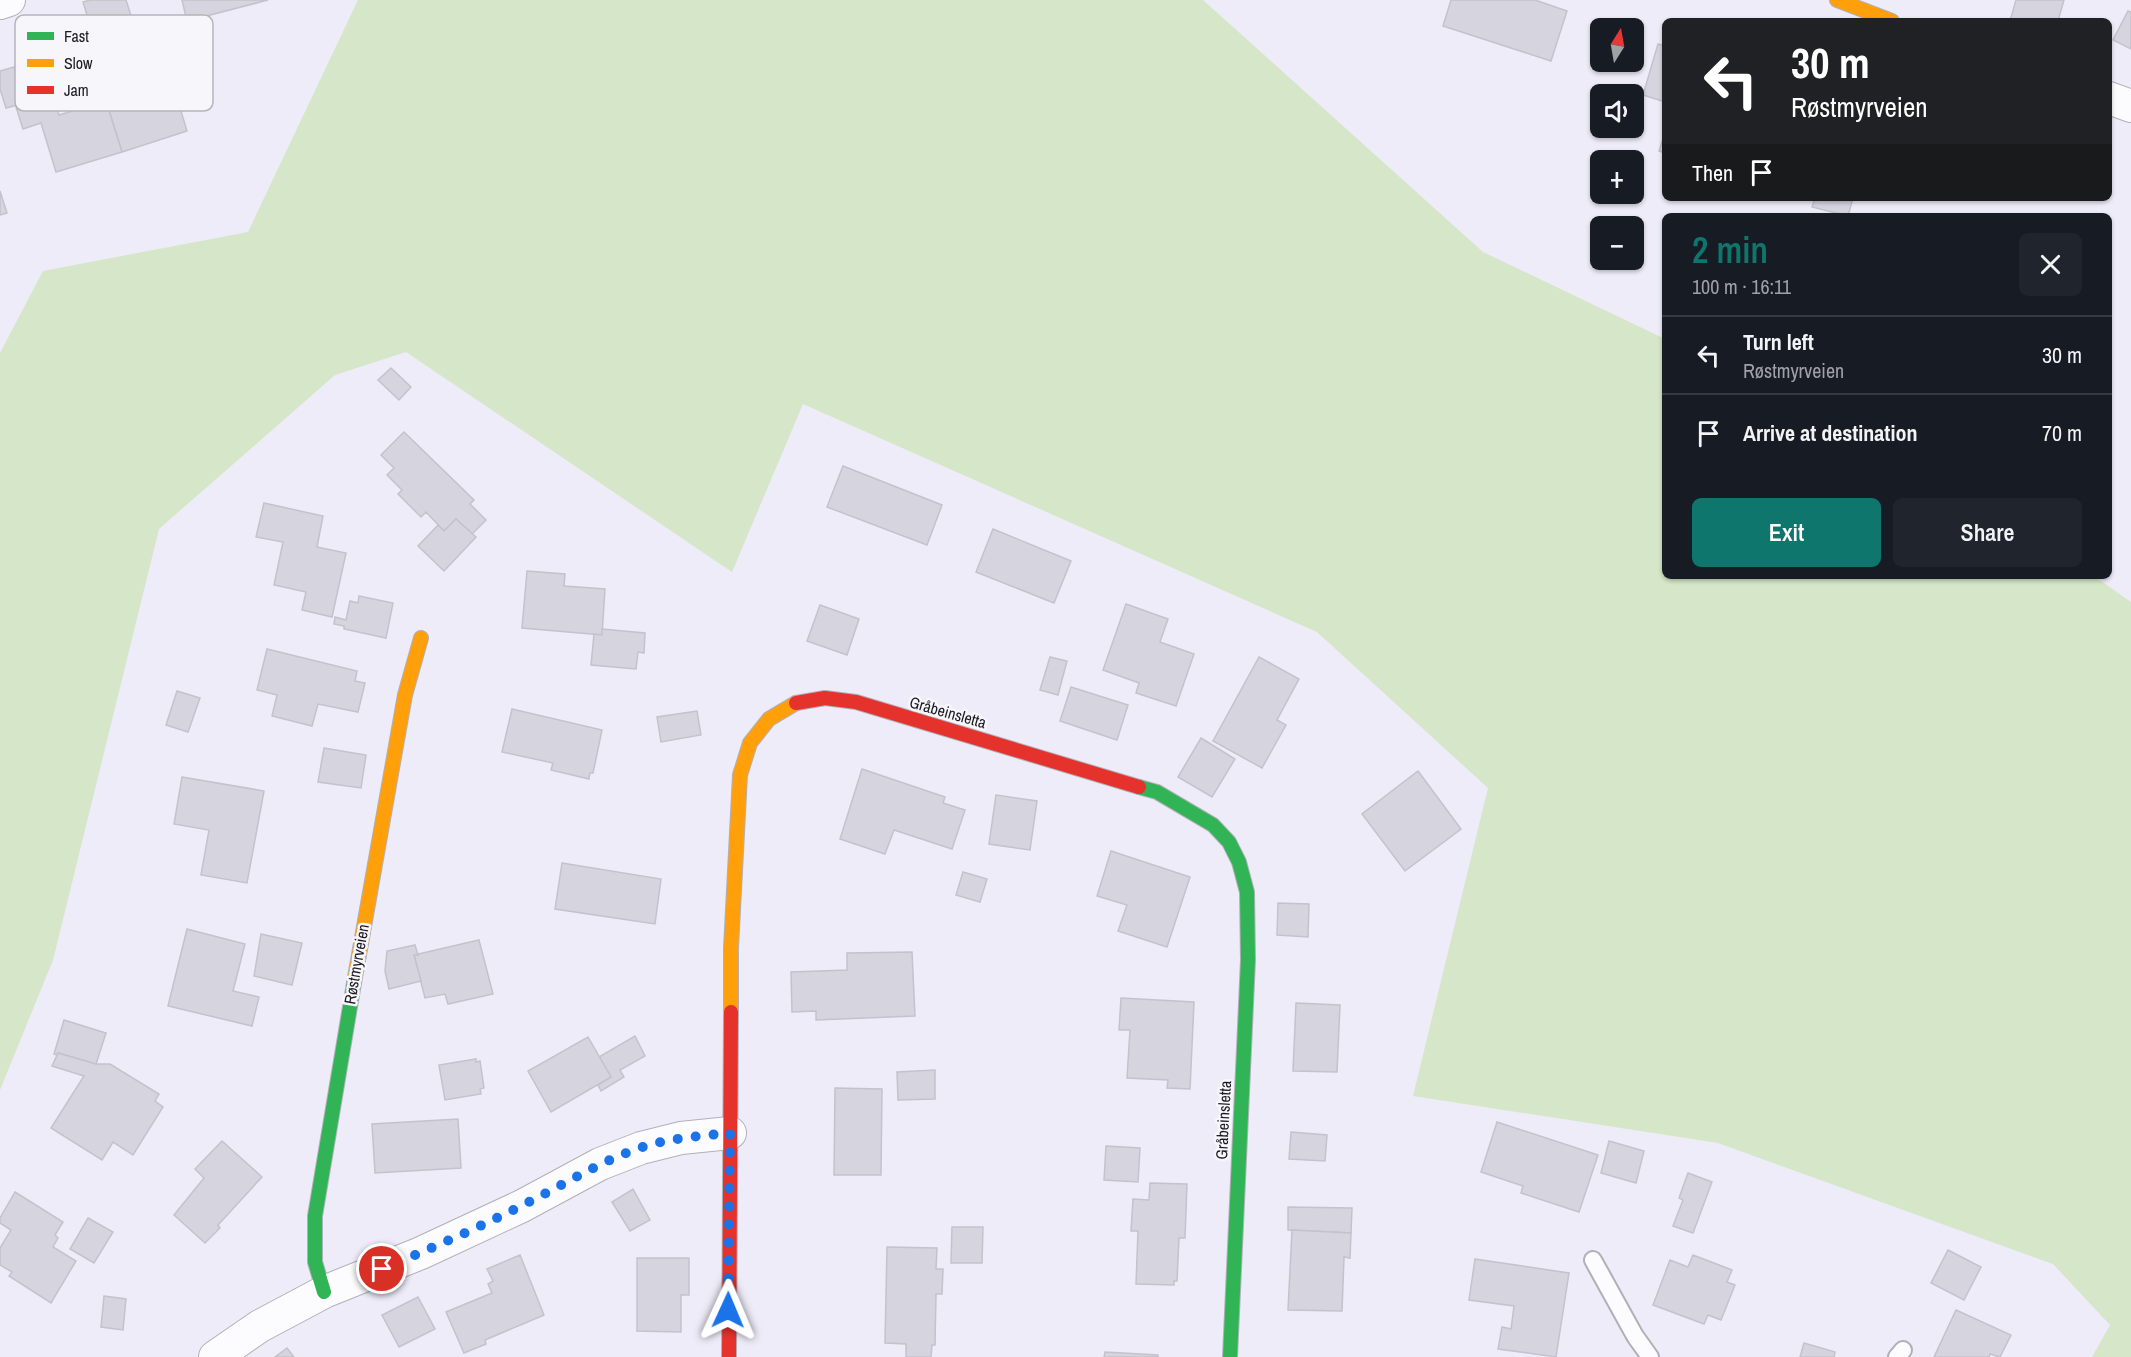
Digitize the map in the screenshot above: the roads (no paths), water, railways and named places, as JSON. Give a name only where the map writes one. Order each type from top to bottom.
[{"type":"street","points":[[0,3],[9,0]]},
{"type":"street","points":[[1837,0],[1884,18]]},
{"type":"street","points":[[2112,99],[2131,106]]},
{"type":"street","name":"Røstmyrveien","points":[[324,1292],[315,1262],[315,1216],[389,778],[405,695],[421,638]]},
{"type":"street","name":"Gråbeinsletta","points":[[729,1357],[731,948],[740,775],[750,743],[769,719],[795,703],[825,698],[856,702],[1157,792],[1213,825],[1229,842],[1239,862],[1247,892],[1248,960],[1230,1357]]},
{"type":"street","points":[[215,1357],[260,1326],[324,1292],[421,1253],[522,1206],[600,1164],[641,1148],[681,1138],[730,1133]]},
{"type":"lane","points":[[1593,1260],[1635,1336],[1650,1357]]}]
